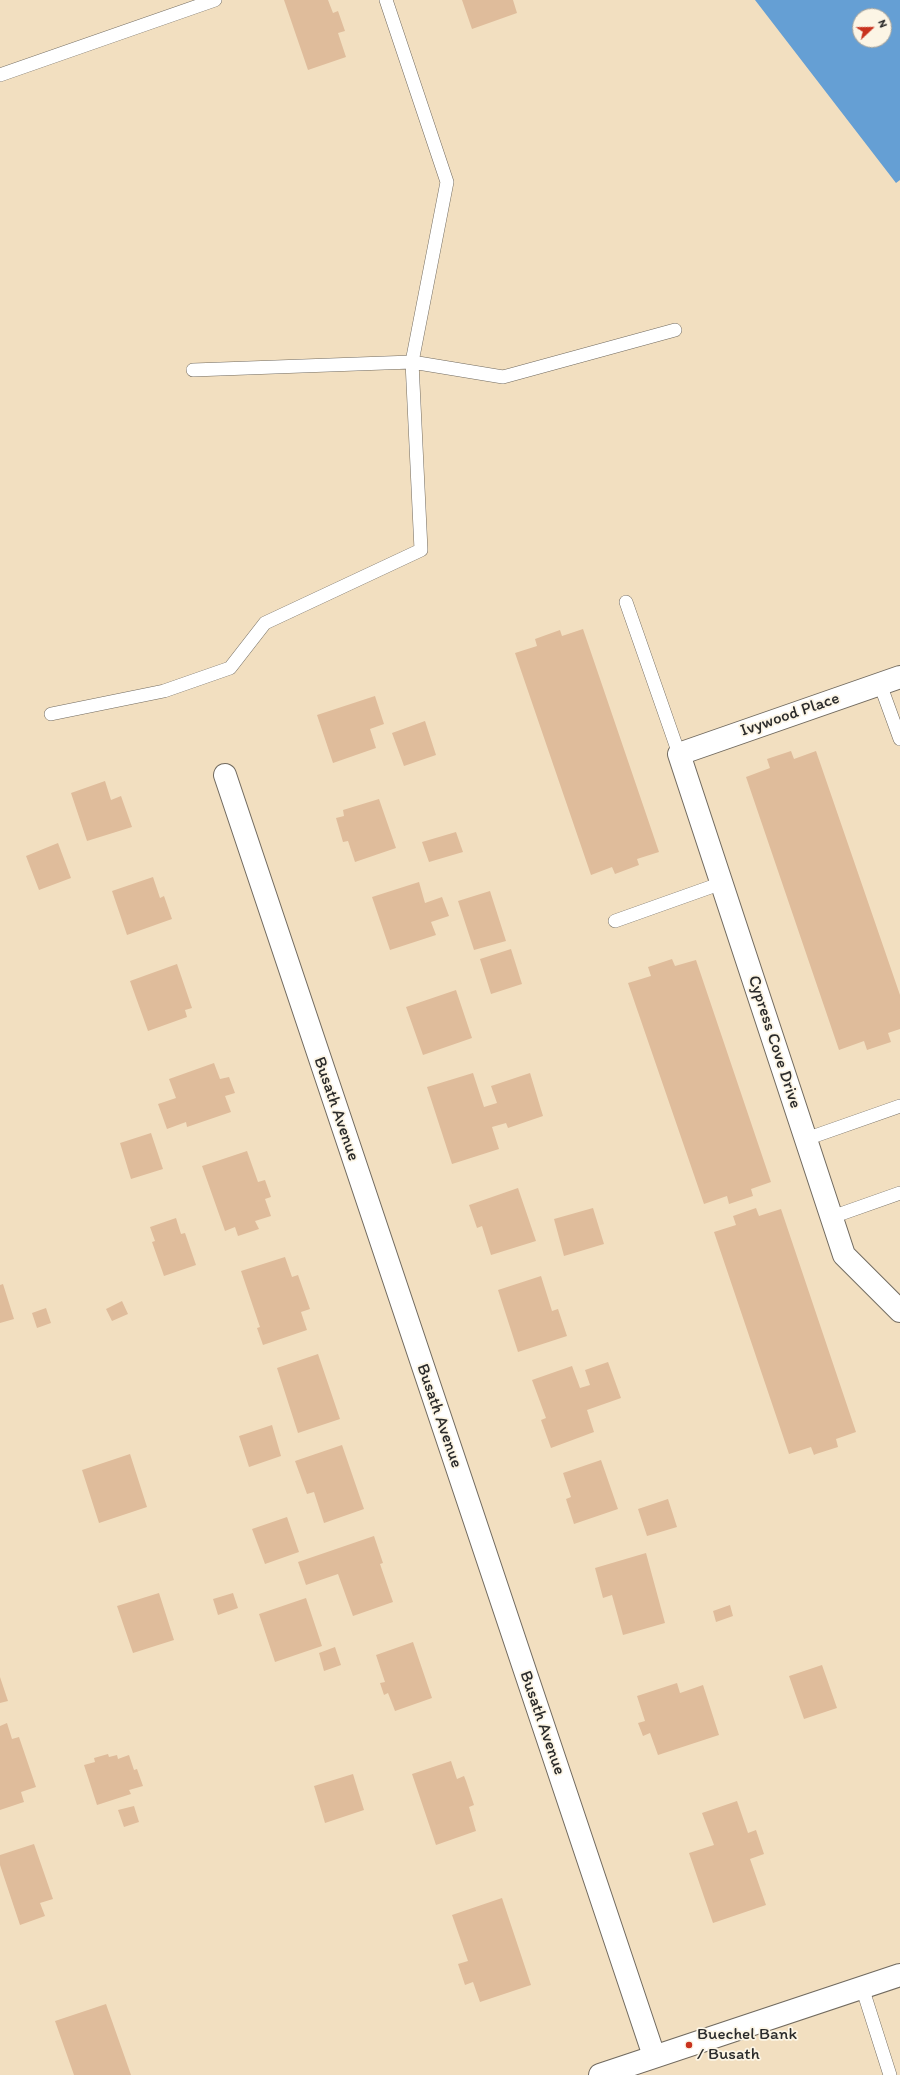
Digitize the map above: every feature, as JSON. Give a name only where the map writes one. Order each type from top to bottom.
[{"type":"street","name":"Ivywood Place","points":[[680,754],[890,680]]},
{"type":"street","name":"Cypress Cove Drive","points":[[680,754],[844,1255],[900,1310]]},
{"type":"street","name":"Busath Avenue","points":[[224,775],[654,2056]]},
{"type":"street","points":[[600,2075],[900,1975]]},
{"type":"lane","points":[[0,75],[215,0]]},
{"type":"lane","points":[[50,714],[164,691],[230,668],[265,623],[420,550],[412,362],[447,182],[386,0]]},
{"type":"lane","points":[[193,370],[412,362],[504,377],[675,330]]},
{"type":"lane","points":[[626,602],[680,754]]},
{"type":"lane","points":[[890,680],[900,739]]},
{"type":"lane","points":[[615,920],[722,883]]},
{"type":"lane","points":[[806,1139],[900,1106]]},
{"type":"lane","points":[[832,1217],[900,1193]]},
{"type":"lane","points":[[862,1987],[890,2075]]},
{"type":"water","points":[[755,0],[900,0],[900,180],[896,183]]},
{"type":"building","points":[[284,0],[328,0],[333,13],[338,11],[345,31],[338,33],[346,57],[308,70]]},
{"type":"building","points":[[462,0],[513,0],[517,13],[472,29]]},
{"type":"building","points":[[583,629],[659,852],[637,859],[639,865],[615,874],[612,867],[591,875],[515,653],[537,646],[535,639],[560,630],[562,636]]},
{"type":"building","points":[[375,696],[384,724],[370,729],[376,748],[333,763],[317,715]]},
{"type":"building","points":[[425,721],[436,755],[404,766],[392,733]]},
{"type":"building","points":[[791,751],[794,759],[816,751],[900,995],[900,1029],[888,1033],[891,1042],[867,1050],[864,1041],[839,1050],[746,777],[770,768],[767,759]]},
{"type":"building","points":[[105,781],[111,800],[121,796],[132,827],[87,841],[71,793]]},
{"type":"building","points":[[379,799],[396,848],[355,862],[348,841],[343,842],[336,818],[344,816],[343,810]]},
{"type":"building","points":[[456,832],[463,852],[429,862],[422,842]]},
{"type":"building","points":[[58,843],[71,878],[39,890],[26,856]]},
{"type":"building","points":[[153,877],[160,898],[164,896],[172,919],[127,935],[112,891]]},
{"type":"building","points":[[419,882],[425,903],[442,897],[449,916],[431,922],[436,935],[390,950],[372,897]]},
{"type":"building","points":[[490,891],[506,941],[474,950],[458,901]]},
{"type":"building","points":[[511,949],[522,984],[491,994],[480,959]]},
{"type":"building","points":[[672,959],[675,966],[696,960],[771,1182],[751,1189],[753,1196],[729,1204],[727,1196],[704,1204],[628,983],[651,976],[648,967]]},
{"type":"building","points":[[177,964],[192,1008],[185,1010],[187,1017],[148,1031],[130,981]]},
{"type":"building","points":[[456,990],[472,1038],[423,1055],[406,1007]]},
{"type":"building","points":[[214,1063],[220,1079],[229,1077],[235,1093],[225,1096],[231,1112],[187,1127],[186,1122],[167,1129],[158,1104],[176,1098],[169,1079]]},
{"type":"building","points":[[473,1073],[484,1107],[497,1103],[491,1086],[530,1073],[543,1116],[508,1128],[506,1123],[492,1127],[499,1149],[452,1164],[427,1087]]},
{"type":"building","points":[[151,1133],[163,1169],[131,1179],[120,1143]]},
{"type":"building","points":[[247,1151],[258,1182],[265,1180],[271,1197],[265,1199],[271,1216],[255,1221],[259,1229],[238,1236],[235,1227],[225,1231],[202,1166]]},
{"type":"building","points":[[518,1188],[536,1241],[491,1255],[482,1226],[477,1228],[469,1205]]},
{"type":"building","points":[[593,1208],[604,1244],[564,1256],[554,1219]]},
{"type":"building","points":[[756,1208],[759,1216],[781,1209],[856,1432],[836,1439],[838,1447],[814,1455],[811,1447],[789,1454],[714,1232],[736,1225],[733,1216]]},
{"type":"building","points":[[176,1218],[181,1234],[185,1233],[196,1265],[164,1276],[152,1242],[155,1241],[150,1227]]},
{"type":"building","points":[[285,1257],[292,1277],[298,1275],[310,1309],[301,1312],[307,1330],[263,1345],[257,1328],[260,1327],[241,1271]]},
{"type":"building","points":[[541,1276],[552,1311],[558,1309],[567,1336],[518,1352],[498,1290]]},
{"type":"building","points":[[3,1284],[14,1319],[0,1323],[0,1285]]},
{"type":"building","points":[[122,1301],[128,1314],[112,1321],[106,1309]]},
{"type":"building","points":[[46,1308],[51,1323],[37,1328],[32,1313]]},
{"type":"building","points":[[318,1354],[340,1419],[298,1433],[277,1368]]},
{"type":"building","points":[[608,1362],[621,1398],[587,1410],[594,1432],[551,1448],[541,1420],[546,1418],[532,1380],[572,1366],[580,1388],[590,1385],[585,1370]]},
{"type":"building","points":[[272,1425],[281,1456],[249,1467],[239,1436]]},
{"type":"building","points":[[342,1445],[364,1509],[324,1523],[314,1492],[307,1494],[295,1461]]},
{"type":"building","points":[[130,1454],[147,1507],[99,1523],[82,1470]]},
{"type":"building","points":[[601,1460],[618,1509],[574,1524],[566,1499],[571,1497],[563,1473]]},
{"type":"building","points":[[668,1499],[677,1527],[647,1536],[638,1509]]},
{"type":"building","points":[[287,1517],[299,1552],[265,1564],[252,1529]]},
{"type":"building","points":[[374,1536],[383,1563],[380,1564],[393,1602],[353,1616],[338,1574],[306,1585],[298,1562]]},
{"type":"building","points":[[646,1553],[665,1623],[623,1635],[612,1595],[603,1598],[595,1568]]},
{"type":"building","points":[[159,1593],[174,1640],[133,1653],[117,1606]]},
{"type":"building","points":[[233,1593],[238,1608],[218,1615],[213,1599]]},
{"type":"building","points":[[306,1598],[322,1646],[275,1662],[259,1614]]},
{"type":"building","points":[[730,1605],[733,1616],[716,1622],[713,1611]]},
{"type":"building","points":[[413,1642],[432,1698],[395,1711],[388,1693],[384,1695],[380,1683],[385,1682],[376,1655]]},
{"type":"building","points":[[335,1647],[341,1665],[324,1671],[319,1653]]},
{"type":"building","points":[[822,1665],[837,1708],[804,1719],[789,1676]]},
{"type":"building","points":[[0,1677],[8,1701],[0,1703]]},
{"type":"building","points":[[677,1683],[680,1693],[703,1685],[719,1735],[658,1755],[650,1733],[643,1736],[638,1723],[645,1721],[637,1696]]},
{"type":"building","points":[[7,1723],[12,1739],[19,1737],[36,1787],[21,1792],[24,1802],[0,1810],[0,1726]]},
{"type":"building","points":[[108,1754],[109,1757],[117,1755],[118,1759],[129,1755],[134,1770],[137,1769],[143,1786],[129,1790],[131,1794],[97,1805],[84,1765],[95,1762],[94,1758]]},
{"type":"building","points":[[451,1761],[457,1779],[464,1776],[466,1781],[474,1805],[469,1807],[476,1831],[436,1845],[412,1774]]},
{"type":"building","points":[[353,1774],[364,1810],[325,1823],[314,1786]]},
{"type":"building","points":[[737,1801],[748,1833],[756,1830],[764,1854],[750,1859],[766,1905],[713,1923],[689,1853],[714,1845],[702,1813]]},
{"type":"building","points":[[134,1806],[139,1822],[124,1827],[118,1810]]},
{"type":"building","points":[[34,1844],[53,1899],[40,1903],[45,1916],[20,1925],[0,1865],[0,1855]]},
{"type":"building","points":[[502,1898],[531,1985],[480,2002],[473,1982],[465,1985],[458,1964],[468,1961],[452,1915]]},
{"type":"building","points":[[106,2004],[131,2075],[74,2075],[55,2021]]},
{"type":"place","name":"Buechel Bank / Busath","points":[[689,2045]]}]
